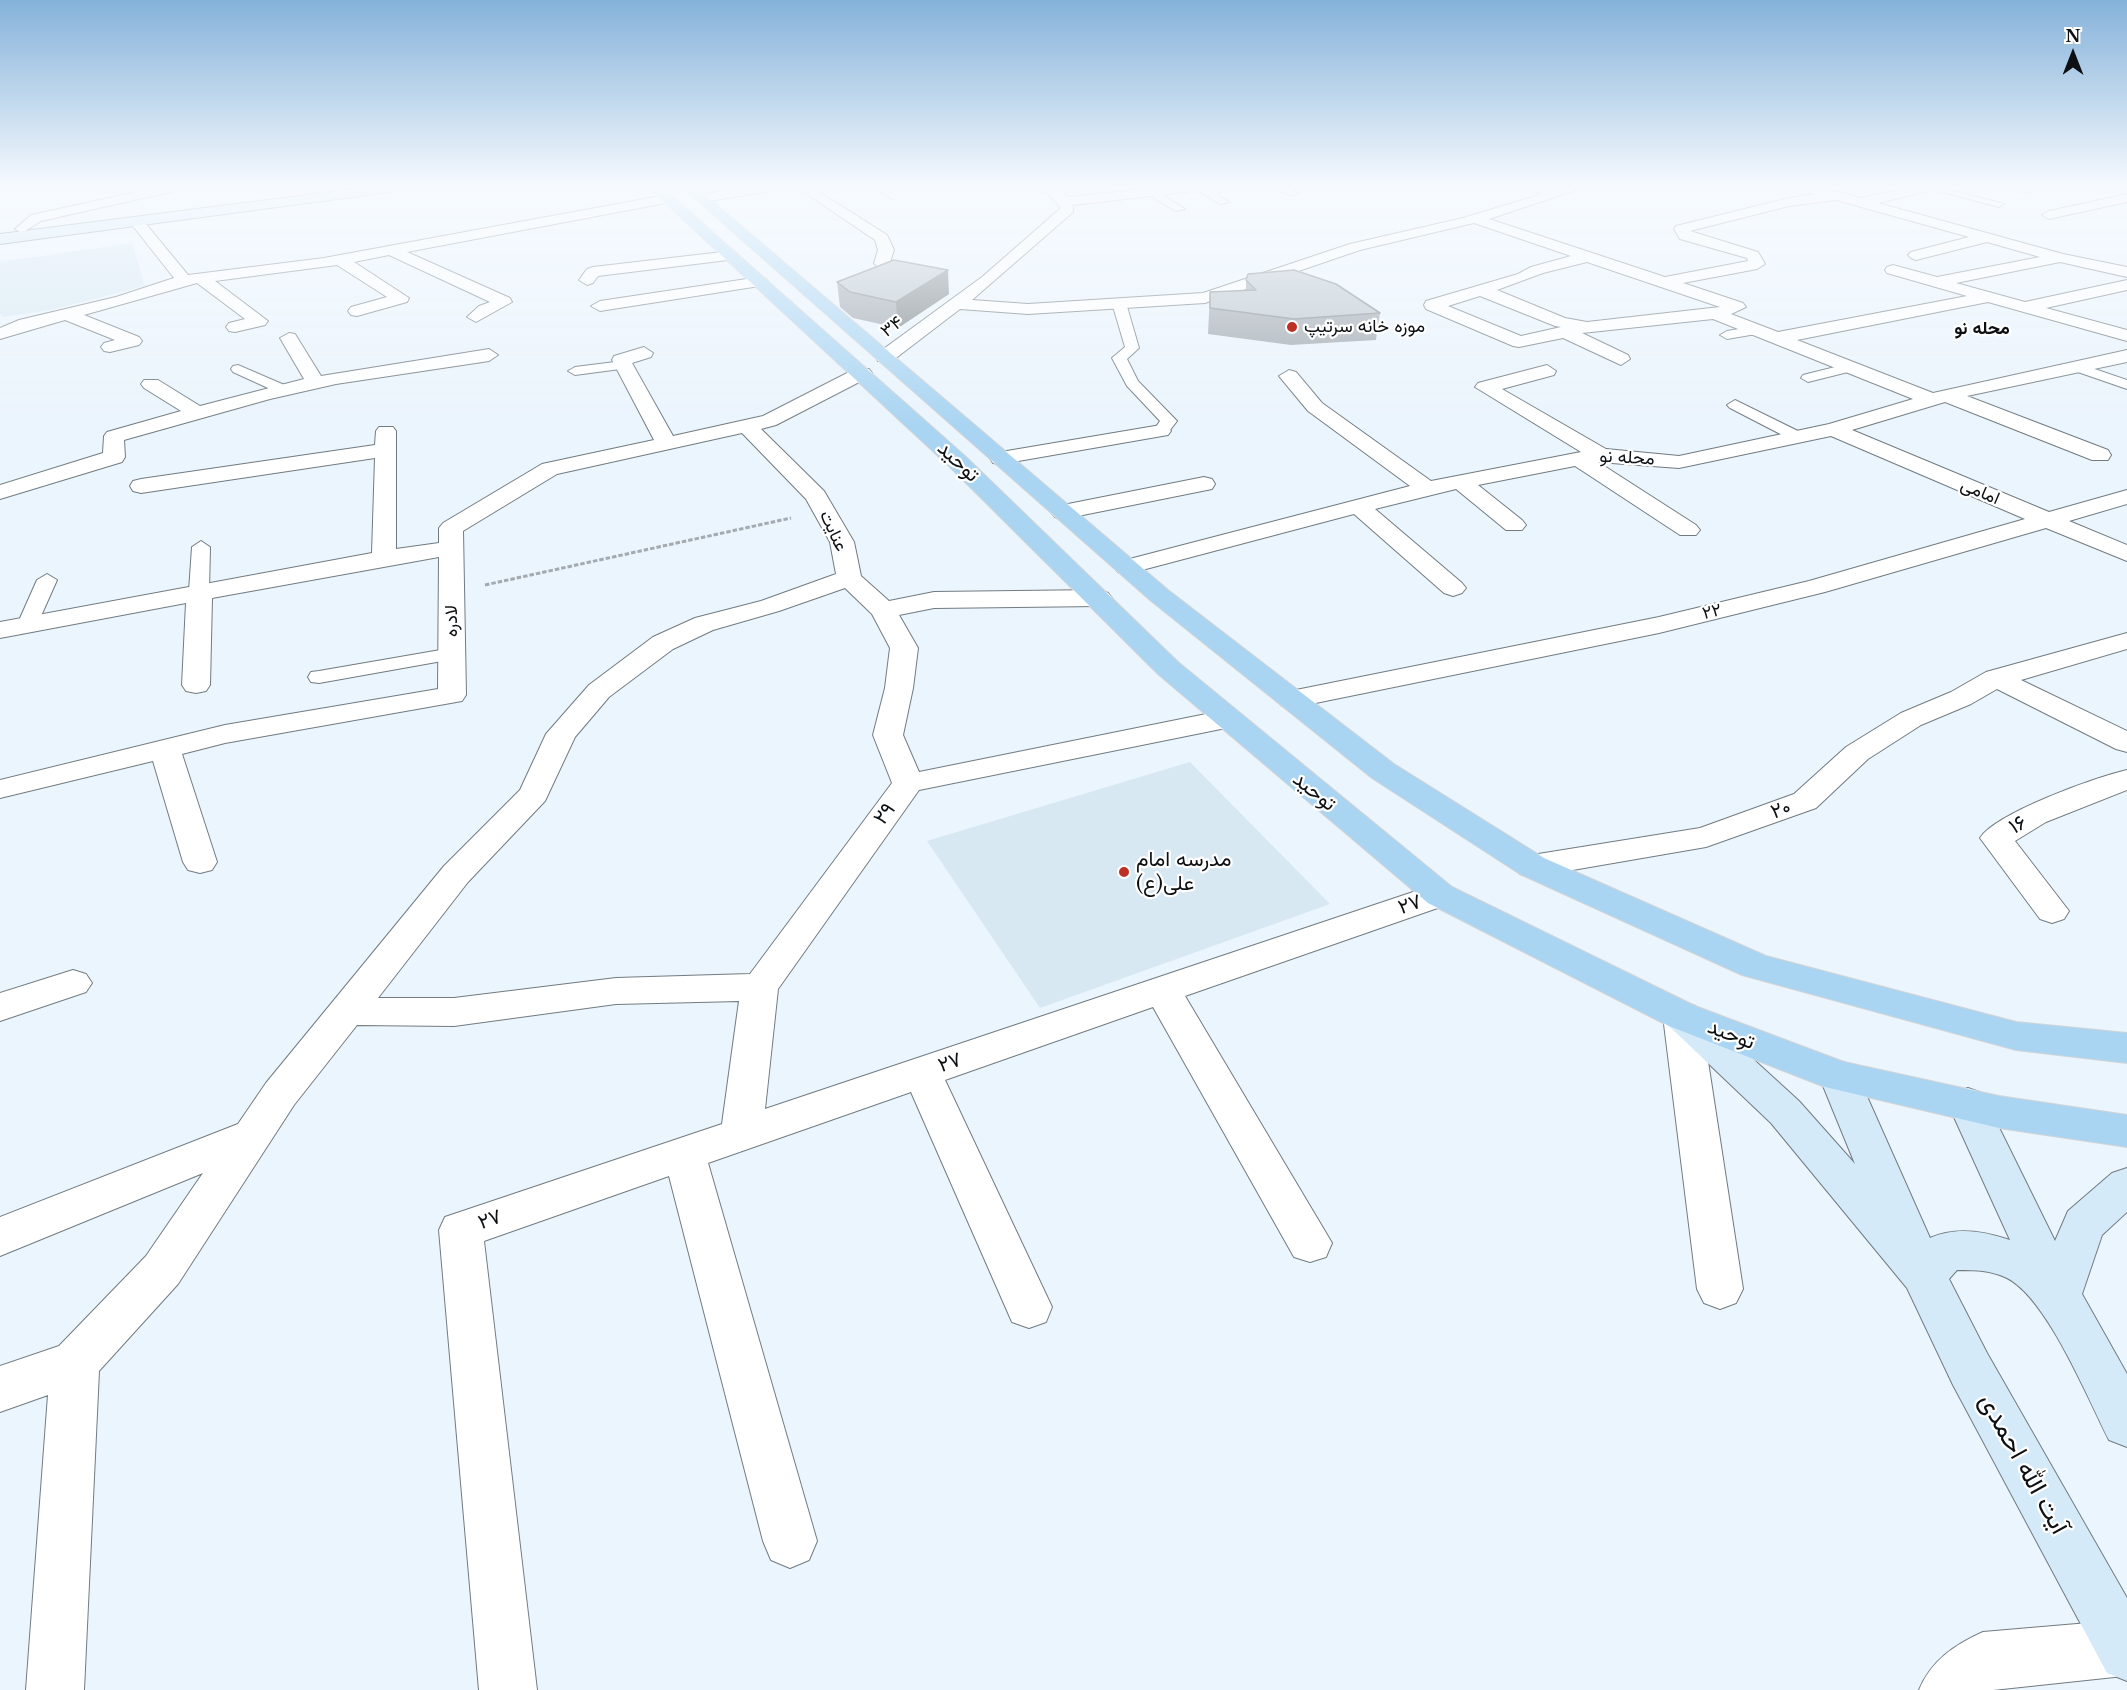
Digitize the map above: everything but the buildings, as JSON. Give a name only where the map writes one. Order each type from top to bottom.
[{"type":"main road","name":"توحید","points":[[743,267],[760,282],[873,365],[962,425],[1127,567],[1383,771],[1532,866],[1755,966],[2016,1036],[2127,1048]]},
{"type":"main road","name":"توحید","points":[[762,267],[873,365],[925,432],[1099,598],[1168,668],[1226,719],[1440,895],[1682,1016],[1839,1076],[1999,1112],[2127,1131]]},
{"type":"main road","points":[[925,432],[962,425]]},
{"type":"main road","name":"آیت الله احمدی","points":[[1682,1016],[1785,1112],[1923,1274]]},
{"type":"main road","name":"آیت الله احمدی","points":[[1839,1076],[1923,1274],[1970,1369],[2125,1650]]},
{"type":"main road","points":[[1968,1104],[2058,1295],[2127,1423]]},
{"type":"main road","points":[[2058,1295],[2084,1224],[2127,1186]]},
{"type":"main road","points":[[1923,1274],[1947,1251],[1984,1250],[2025,1265],[2058,1295]]},
{"type":"street","points":[[180,267],[192,279],[259,321],[235,327]]},
{"type":"street","points":[[0,334],[25,324],[121,301],[192,279],[287,267]]},
{"type":"street","points":[[351,267],[401,298],[357,311]]},
{"type":"street","points":[[427,267],[504,302],[485,310],[476,317]]},
{"type":"street","points":[[587,280],[593,272],[623,267]]},
{"type":"street","points":[[886,267],[896,276],[950,293],[1028,309],[1232,295],[1304,267]]},
{"type":"street","name":"۳۴","points":[[873,365],[950,293],[972,292],[1001,267]]},
{"type":"street","points":[[1549,267],[1524,277],[1432,305],[1519,342],[1587,327],[1715,314],[1737,307],[1617,267]]},
{"type":"street","points":[[1665,283],[1743,267]]},
{"type":"street","points":[[1935,282],[2023,267]]},
{"type":"street","points":[[2104,267],[2127,272]]},
{"type":"street","points":[[1893,270],[2127,336]]},
{"type":"street","points":[[600,306],[760,282]]},
{"type":"street","points":[[2025,308],[2127,285]]},
{"type":"street","points":[[1481,290],[1561,322],[1587,327]]},
{"type":"street","points":[[1777,338],[1988,297]]},
{"type":"street","points":[[67,314],[133,341],[110,347]]},
{"type":"street","points":[[1715,314],[1851,367],[2100,455]]},
{"type":"street","points":[[1565,332],[1621,359]]},
{"type":"street","points":[[289,338],[316,383]]},
{"type":"street","points":[[644,353],[621,360],[667,444]]},
{"type":"street","points":[[0,492],[114,457],[114,436],[197,412],[316,383],[489,355]]},
{"type":"street","name":"محله نو","points":[[1127,567],[1427,488],[1601,454],[1679,462],[1833,429],[1939,397],[2127,356]]},
{"type":"street","name":"لادره","points":[[0,789],[225,734],[452,695],[452,528],[550,469],[769,421],[873,365]]},
{"type":"street","points":[[1547,371],[1485,387],[1601,454]]},
{"type":"street","points":[[1289,376],[1315,407],[1427,488]]},
{"type":"street","points":[[151,384],[197,412]]},
{"type":"street","name":"عنایت","points":[[746,426],[778,455],[816,496],[842,542],[849,578],[884,610],[904,648],[900,688],[888,735],[908,783]]},
{"type":"street","name":"امامی","points":[[1833,429],[2127,554]]},
{"type":"street","points":[[1001,458],[1161,431]]},
{"type":"street","points":[[141,486],[386,440],[384,558]]},
{"type":"street","points":[[1578,459],[1688,530]]},
{"type":"street","points":[[1461,482],[1514,525]]},
{"type":"street","points":[[1063,512],[1204,484]]},
{"type":"street","name":"۲۲","points":[[1291,699],[1659,625],[1816,587],[2127,497]]},
{"type":"street","points":[[1359,507],[1453,588]]},
{"type":"street","points":[[0,630],[199,591],[451,548]]},
{"type":"street","points":[[0,1389],[75,1363],[162,1270],[280,1095],[456,874],[534,794],[561,734],[599,691],[663,643],[704,624],[770,606],[849,578]]},
{"type":"street","points":[[196,685],[199,591]]},
{"type":"street","points":[[884,610],[934,600],[1099,598]]},
{"type":"street","name":"۲۰","points":[[1532,866],[1706,837],[1805,801],[1857,753],[1911,719],[1961,698],[1996,678],[2127,641]]},
{"type":"street","points":[[1996,678],[2127,743]]},
{"type":"street","name":"۲۹","points":[[741,1135],[760,987],[908,783],[1226,719]]},
{"type":"street","points":[[165,749],[200,862]]},
{"type":"street","name":"۱۶","points":[[2052,911],[1996,838],[2035,815],[2127,779]]},
{"type":"street","name":"۲۷","points":[[508,1690],[461,1230],[1440,895]]},
{"type":"street","points":[[0,1007],[73,983]]},
{"type":"street","points":[[348,1011],[454,1012],[616,991],[760,987]]},
{"type":"street","points":[[1162,990],[1310,1243]]},
{"type":"street","points":[[1682,1016],[1720,1289]]},
{"type":"street","points":[[922,1073],[1029,1307]]},
{"type":"street","points":[[0,1237],[253,1135]]},
{"type":"street","points":[[684,1154],[790,1541]]},
{"type":"street","points":[[55,1690],[75,1363]]},
{"type":"street","points":[[1948,1690],[1983,1661],[2125,1650]]},
{"type":"lane","points":[[1119,303],[1132,348],[1119,358],[1132,383],[1169,421],[1161,431]]},
{"type":"lane","points":[[1727,335],[1757,330]]},
{"type":"lane","points":[[575,371],[623,365]]},
{"type":"lane","points":[[1808,378],[1851,367]]},
{"type":"lane","points":[[2077,367],[2127,385]]},
{"type":"lane","points":[[238,369],[284,390]]},
{"type":"lane","points":[[1736,405],[1798,437]]},
{"type":"lane","points":[[199,591],[201,547]]},
{"type":"lane","points":[[27,625],[47,580]]},
{"type":"lane","points":[[319,677],[452,654]]},
{"type":"path","points":[[452,592],[824,510]]},
{"type":"shaded area","points":[[0,267],[139,267],[145,286],[50,310],[3,317],[0,313]]},
{"type":"shaded area","name":"مدرسه امام علی(ع)","points":[[1190,762],[1330,904],[1040,1008],[927,841]]},
{"type":"place","name":"موزه خانه سرتیپ","points":[[1292,327]]},
{"type":"place","name":"مدرسه امام علی(ع)","points":[[1124,872]]},
{"type":"district","name":"محله نو","points":[[1982,329]]}]
